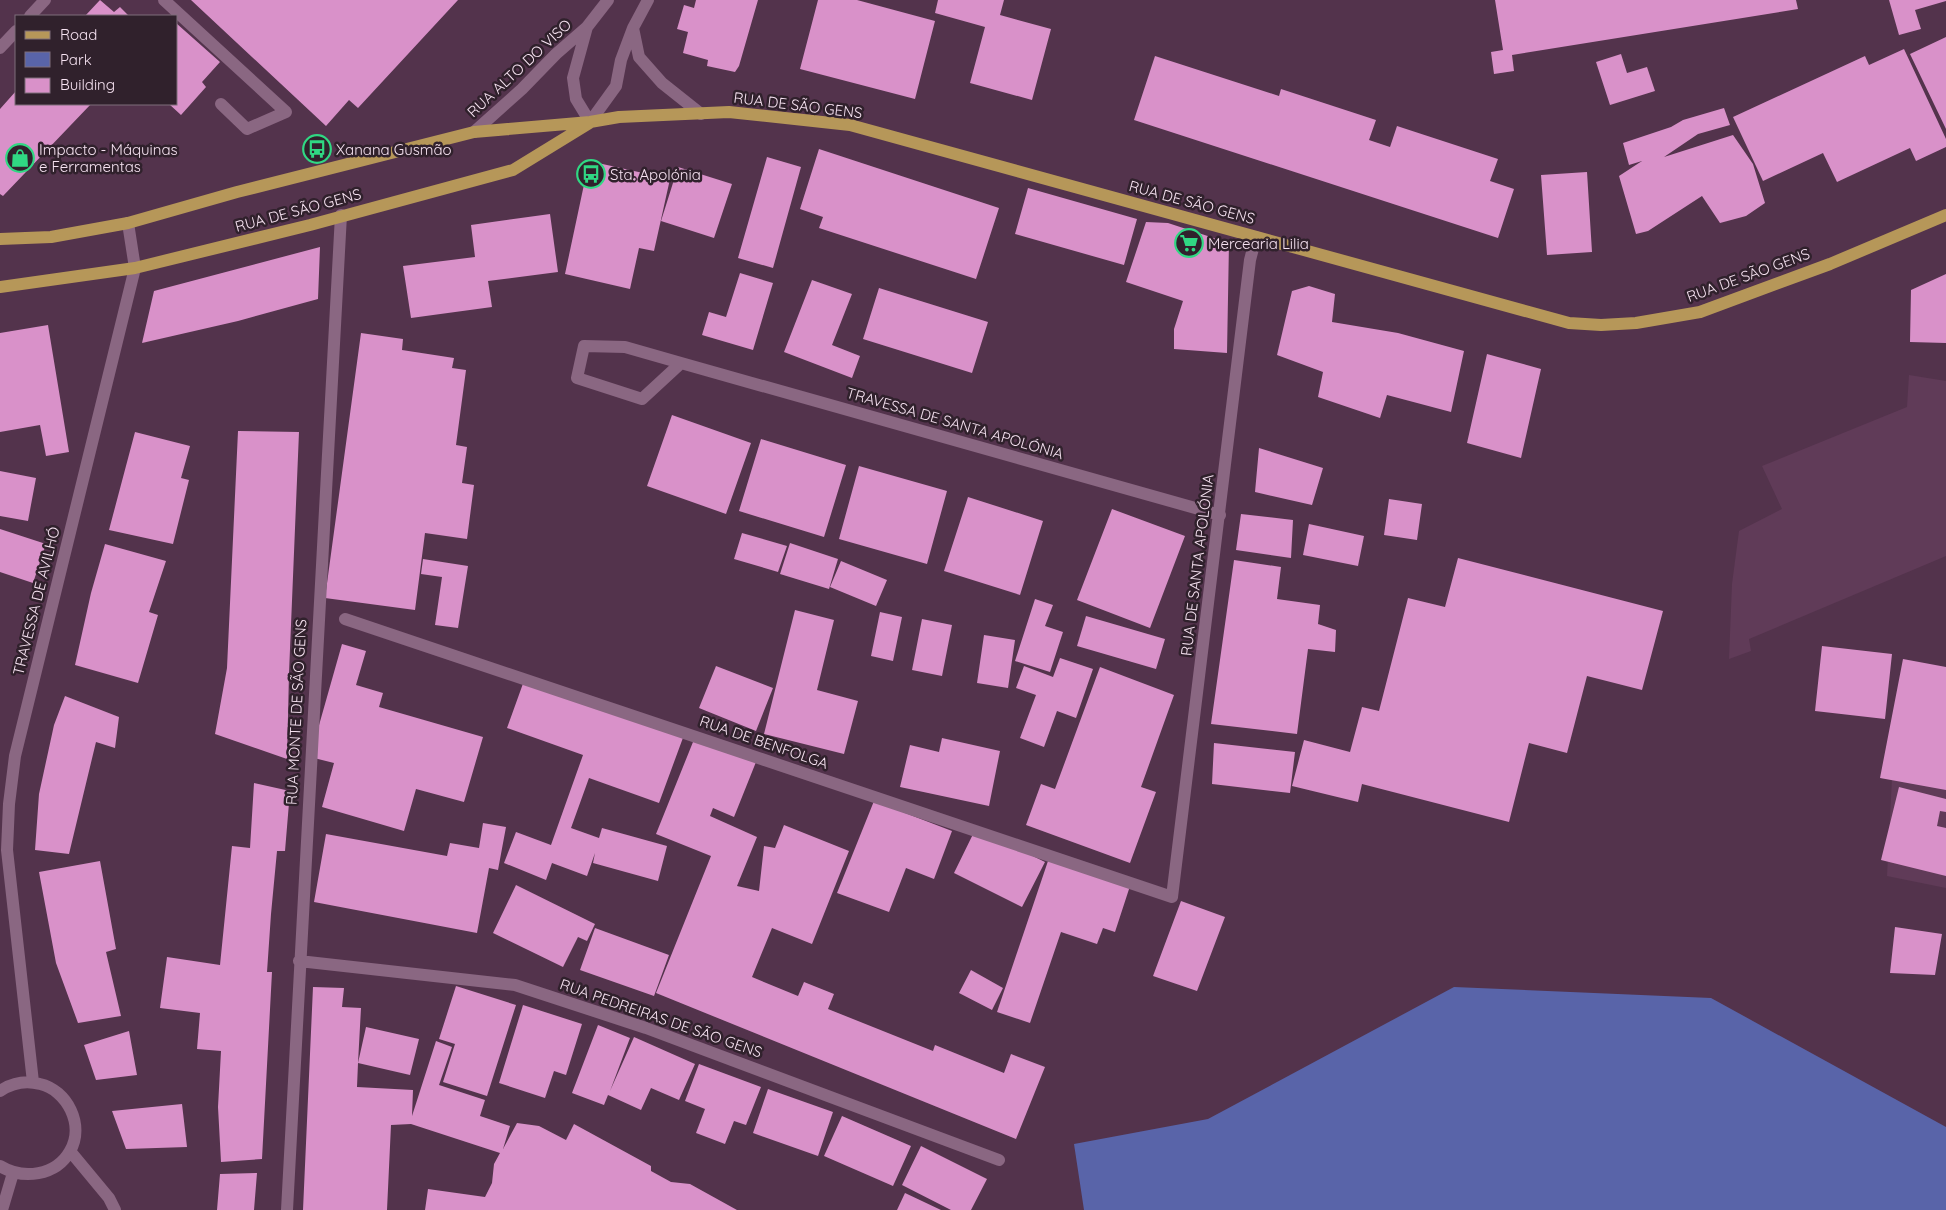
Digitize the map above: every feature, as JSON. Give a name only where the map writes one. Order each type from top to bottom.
[{"type":"main road","name":"RUA DE SÃO GENS","points":[[0,240],[52,237],[128,223],[237,192],[474,132],[590,122],[619,117],[729,112],[850,125],[1569,323],[1601,325],[1636,323],[1700,312],[1830,264],[1946,215]]},
{"type":"main road","name":"RUA DE SÃO GENS","points":[[0,287],[135,268],[513,170],[590,122]]},
{"type":"street","points":[[31,15],[45,0]]},
{"type":"street","points":[[164,0],[286,112],[247,129],[221,104]]},
{"type":"street","name":"RUA ALTO DO VISO","points":[[474,132],[522,90],[556,54],[587,27],[608,0]]},
{"type":"street","points":[[590,122],[616,86],[621,60],[633,28],[648,0]]},
{"type":"street","name":"RUA ALTO DO VISO","points":[[587,27],[573,78],[576,99],[590,122]]},
{"type":"street","points":[[633,28],[639,58],[662,84],[701,114]]},
{"type":"street","points":[[0,48],[15,32]]},
{"type":"street","name":"RUA MONTE DE SÃO GENS","points":[[287,1210],[341,215]]},
{"type":"street","name":"TRAVESSA DE AVILHÓ","points":[[33,1082],[7,850],[14,756],[135,268],[128,223]]},
{"type":"street","name":"RUA DE SANTA APOLÓNIA","points":[[1172,897],[1250,260],[1256,237]]},
{"type":"street","name":"TRAVESSA DE SANTA APOLÓNIA","points":[[681,363],[642,399],[577,378],[584,346],[625,347],[1220,515]]},
{"type":"street","name":"RUA DE BENFOLGA","points":[[345,619],[1172,897]]},
{"type":"street","name":"RUA PEDREIRAS DE SÃO GENS","points":[[299,962],[515,985],[646,1028],[999,1160]]},
{"type":"street","points":[[0,1091],[19,1082],[33,1082],[48,1086],[61,1095],[70,1108],[75,1122],[70,1151],[58,1165],[44,1172],[29,1175],[13,1173],[0,1166]]},
{"type":"street","points":[[70,1151],[108,1198],[115,1210]]},
{"type":"street","points":[[2,1210],[13,1173]]},
{"type":"shaded area","points":[[1909,375],[1946,381],[1946,556],[1749,639],[1751,651],[1729,659],[1732,584],[1739,531],[1782,509],[1762,466],[1907,407]]},
{"type":"shaded area","points":[[1893,759],[1946,764],[1946,888],[1887,876]]},
{"type":"green space","points":[[1454,987],[1711,998],[1946,1127],[1946,1210],[1084,1210],[1074,1144],[1208,1119]]},
{"type":"building","points":[[100,0],[114,12],[120,7],[128,15],[86,15]]},
{"type":"building","points":[[191,0],[458,0],[358,108],[349,100],[326,126]]},
{"type":"building","points":[[696,0],[758,0],[739,66],[735,72],[707,66],[708,60],[683,53],[688,32],[677,29],[684,5],[694,8]]},
{"type":"building","points":[[818,0],[857,0],[935,21],[915,99],[800,69]]},
{"type":"building","points":[[938,0],[1004,0],[1000,15],[1051,29],[1032,100],[970,83],[985,27],[935,13]]},
{"type":"building","points":[[1495,0],[1796,0],[1798,9],[1512,55],[1514,71],[1494,74],[1491,52],[1503,50]]},
{"type":"building","points":[[1889,0],[1946,1],[1915,10],[1921,29],[1899,35]]},
{"type":"building","points":[[178,25],[220,62],[202,82],[206,87],[181,115],[170,105],[178,105]]},
{"type":"building","points":[[1946,37],[1946,129],[1910,54]]},
{"type":"building","points":[[1904,49],[1946,139],[1946,147],[1916,161],[1910,148],[1837,182],[1823,153],[1763,181],[1733,117],[1865,56],[1869,65]]},
{"type":"building","points":[[1621,54],[1627,73],[1647,67],[1655,91],[1610,105],[1596,62]]},
{"type":"building","points":[[1155,56],[1279,96],[1281,89],[1376,120],[1369,140],[1390,147],[1397,126],[1498,159],[1490,181],[1514,189],[1498,238],[1134,120]]},
{"type":"building","points":[[15,92],[15,105],[90,105],[3,196],[0,194],[0,109]]},
{"type":"building","points":[[1724,108],[1730,125],[1698,134],[1664,157],[1733,135],[1753,164],[1765,203],[1746,216],[1720,223],[1702,196],[1648,231],[1636,234],[1619,176],[1642,161],[1629,165],[1623,143],[1671,127],[1683,120]]},
{"type":"building","points":[[819,149],[999,208],[976,279],[819,228],[823,217],[800,209]]},
{"type":"building","points":[[767,157],[801,167],[773,268],[738,258]]},
{"type":"building","points":[[589,161],[670,179],[654,251],[639,248],[630,289],[565,274]]},
{"type":"building","points":[[678,167],[732,184],[714,238],[661,221]]},
{"type":"building","points":[[1587,172],[1592,252],[1547,255],[1541,175]]},
{"type":"building","points":[[1028,188],[1137,219],[1124,265],[1015,234]]},
{"type":"building","points":[[550,214],[558,272],[488,281],[492,307],[411,318],[403,266],[475,257],[471,225]]},
{"type":"building","points":[[1146,222],[1168,223],[1229,243],[1227,353],[1174,349],[1174,329],[1183,301],[1126,282]]},
{"type":"building","points":[[320,247],[318,299],[238,321],[142,343],[154,291]]},
{"type":"building","points":[[740,273],[773,283],[753,350],[702,335],[709,312],[726,317]]},
{"type":"building","points":[[1946,274],[1946,343],[1910,342],[1911,290]]},
{"type":"building","points":[[812,280],[852,294],[832,345],[860,356],[852,378],[784,352]]},
{"type":"building","points":[[1309,286],[1335,294],[1332,322],[1398,333],[1464,351],[1451,412],[1387,395],[1380,418],[1318,397],[1323,372],[1277,355],[1292,291]]},
{"type":"building","points":[[879,288],[988,322],[972,373],[863,339]]},
{"type":"building","points":[[48,325],[69,452],[46,456],[40,425],[0,432],[0,333]]},
{"type":"building","points":[[361,333],[403,339],[402,350],[454,358],[452,368],[466,370],[456,445],[467,447],[462,483],[474,485],[467,539],[425,533],[415,610],[325,598]]},
{"type":"building","points":[[1487,354],[1541,369],[1521,458],[1467,443]]},
{"type":"building","points":[[672,415],[751,443],[726,514],[647,486]]},
{"type":"building","points":[[238,431],[299,432],[287,759],[215,734],[227,668]]},
{"type":"building","points":[[135,432],[190,446],[181,478],[189,480],[173,544],[109,530]]},
{"type":"building","points":[[761,439],[846,465],[824,537],[739,511]]},
{"type":"building","points":[[1259,448],[1323,468],[1312,505],[1255,492]]},
{"type":"building","points":[[859,466],[947,491],[927,564],[839,539]]},
{"type":"building","points":[[0,471],[36,478],[28,521],[0,516]]},
{"type":"building","points":[[968,497],[1043,521],[1020,595],[944,571]]},
{"type":"building","points":[[1389,499],[1422,504],[1417,540],[1384,535]]},
{"type":"building","points":[[1112,509],[1185,536],[1150,628],[1077,600]]},
{"type":"building","points":[[1241,514],[1293,520],[1291,558],[1236,550]]},
{"type":"building","points":[[1309,524],[1364,536],[1358,566],[1303,555]]},
{"type":"building","points":[[0,529],[46,544],[33,583],[0,572]]},
{"type":"building","points":[[742,533],[787,546],[778,572],[734,559]]},
{"type":"building","points":[[790,543],[838,559],[829,589],[780,574]]},
{"type":"building","points":[[105,544],[166,561],[149,612],[158,615],[138,683],[75,665],[91,593]]},
{"type":"building","points":[[1458,558],[1663,611],[1642,690],[1587,676],[1567,753],[1529,743],[1509,822],[1362,784],[1358,802],[1292,786],[1304,740],[1350,752],[1362,707],[1379,711],[1408,598],[1445,607]]},
{"type":"building","points":[[423,559],[468,566],[458,628],[435,625],[442,577],[421,574]]},
{"type":"building","points":[[1234,560],[1281,567],[1277,599],[1320,605],[1318,624],[1336,630],[1335,652],[1308,649],[1297,734],[1211,724]]},
{"type":"building","points":[[841,561],[887,580],[876,606],[830,587]]},
{"type":"building","points":[[1035,599],[1053,605],[1045,626],[1063,632],[1050,672],[1015,661]]},
{"type":"building","points":[[795,610],[834,620],[817,690],[858,701],[844,754],[764,734]]},
{"type":"building","points":[[880,612],[902,617],[893,661],[871,656]]},
{"type":"building","points":[[1086,616],[1165,639],[1156,669],[1077,646]]},
{"type":"building","points":[[922,619],[952,625],[942,676],[912,670]]},
{"type":"building","points":[[984,635],[1015,640],[1008,688],[977,683]]},
{"type":"building","points":[[342,644],[366,651],[356,685],[383,693],[379,707],[483,737],[464,802],[416,789],[404,831],[322,807],[334,763],[310,757]]},
{"type":"building","points":[[1822,646],[1892,654],[1885,719],[1815,711]]},
{"type":"building","points":[[1060,658],[1093,669],[1076,718],[1057,711],[1044,747],[1020,738],[1036,695],[1016,688],[1024,666],[1053,677]]},
{"type":"building","points":[[1903,659],[1946,667],[1946,790],[1880,778]]},
{"type":"building","points":[[716,666],[773,688],[756,731],[699,708]]},
{"type":"building","points":[[1100,667],[1174,695],[1141,787],[1156,792],[1130,863],[1026,825],[1041,784],[1055,789]]},
{"type":"building","points":[[525,678],[684,735],[659,803],[589,778],[571,828],[599,838],[602,828],[667,846],[658,881],[593,863],[595,853],[587,876],[552,863],[546,880],[504,863],[516,832],[551,845],[583,755],[507,728]]},
{"type":"building","points":[[65,696],[119,717],[115,748],[96,742],[69,854],[35,850],[39,794],[54,725]]},
{"type":"building","points":[[695,737],[756,762],[734,817],[713,808],[710,816],[757,837],[737,886],[759,891],[764,846],[775,848],[784,825],[849,851],[812,944],[772,928],[752,977],[798,996],[804,982],[834,994],[828,1009],[933,1051],[935,1045],[1004,1073],[1011,1054],[1045,1067],[1016,1139],[656,993],[711,856],[656,834]]},
{"type":"building","points":[[942,738],[1000,751],[989,806],[900,787],[910,745],[939,752]]},
{"type":"building","points":[[1214,743],[1295,752],[1290,793],[1212,784]]},
{"type":"building","points":[[254,783],[290,791],[285,851],[277,851],[271,914],[267,972],[272,972],[262,1159],[221,1162],[218,1107],[221,1051],[197,1049],[200,1013],[160,1008],[167,957],[220,965],[232,846],[250,848]]},
{"type":"building","points":[[1899,787],[1946,799],[1946,812],[1940,811],[1937,826],[1946,828],[1946,876],[1881,860]]},
{"type":"building","points":[[874,801],[952,831],[934,879],[906,868],[889,912],[837,893]]},
{"type":"building","points":[[483,823],[506,827],[498,870],[489,868],[477,933],[314,902],[326,834],[447,856],[450,843],[479,848]]},
{"type":"building","points":[[976,828],[1045,862],[1022,907],[954,873]]},
{"type":"building","points":[[1049,858],[1130,886],[1115,932],[1103,928],[1097,944],[1061,932],[1030,1023],[997,1012]]},
{"type":"building","points":[[100,861],[116,949],[106,952],[121,1016],[78,1023],[56,963],[39,872]]},
{"type":"building","points":[[516,885],[595,924],[587,941],[578,937],[563,967],[493,933]]},
{"type":"building","points":[[1181,901],[1225,917],[1197,991],[1153,976]]},
{"type":"building","points":[[1895,927],[1942,934],[1935,975],[1890,973]]},
{"type":"building","points":[[595,928],[669,955],[654,996],[580,970]]},
{"type":"building","points":[[971,970],[1003,988],[992,1010],[959,993]]},
{"type":"building","points":[[456,986],[516,1005],[487,1096],[443,1082],[455,1044],[439,1039]]},
{"type":"building","points":[[313,987],[344,988],[342,1007],[361,1008],[357,1087],[413,1090],[412,1116],[436,1041],[452,1047],[439,1085],[485,1100],[480,1116],[510,1126],[503,1149],[517,1123],[539,1126],[566,1140],[574,1124],[651,1166],[651,1171],[671,1182],[690,1184],[737,1210],[425,1210],[428,1189],[485,1197],[492,1183],[494,1164],[500,1153],[411,1124],[391,1125],[387,1210],[303,1210]]},
{"type":"building","points":[[523,1005],[582,1024],[566,1075],[554,1071],[545,1098],[499,1083]]},
{"type":"building","points":[[598,1025],[630,1038],[610,1091],[634,1037],[695,1064],[679,1100],[651,1088],[641,1110],[608,1095],[604,1105],[572,1093]]},
{"type":"building","points":[[366,1027],[419,1039],[410,1075],[358,1063]]},
{"type":"building","points":[[129,1031],[137,1075],[96,1080],[84,1045]]},
{"type":"building","points":[[699,1064],[761,1087],[746,1125],[734,1121],[725,1144],[696,1133],[705,1109],[685,1101]]},
{"type":"building","points":[[768,1089],[833,1112],[818,1156],[753,1133]]},
{"type":"building","points":[[182,1104],[187,1147],[126,1149],[112,1111]]},
{"type":"building","points":[[842,1116],[911,1146],[893,1186],[824,1156]]},
{"type":"building","points":[[921,1146],[987,1179],[971,1210],[951,1210],[902,1185]]},
{"type":"building","points":[[257,1173],[254,1210],[217,1210],[220,1174]]},
{"type":"building","points":[[905,1193],[941,1210],[897,1210]]},
{"type":"place","name":"Xanana Gusmão","points":[[317,149]]},
{"type":"place","name":"Impacto - Máquinas e Ferramentas","points":[[20,158]]},
{"type":"place","name":"Sta. Apolónia","points":[[591,174]]},
{"type":"place","name":"Mercearia Lilia","points":[[1189,243]]}]
